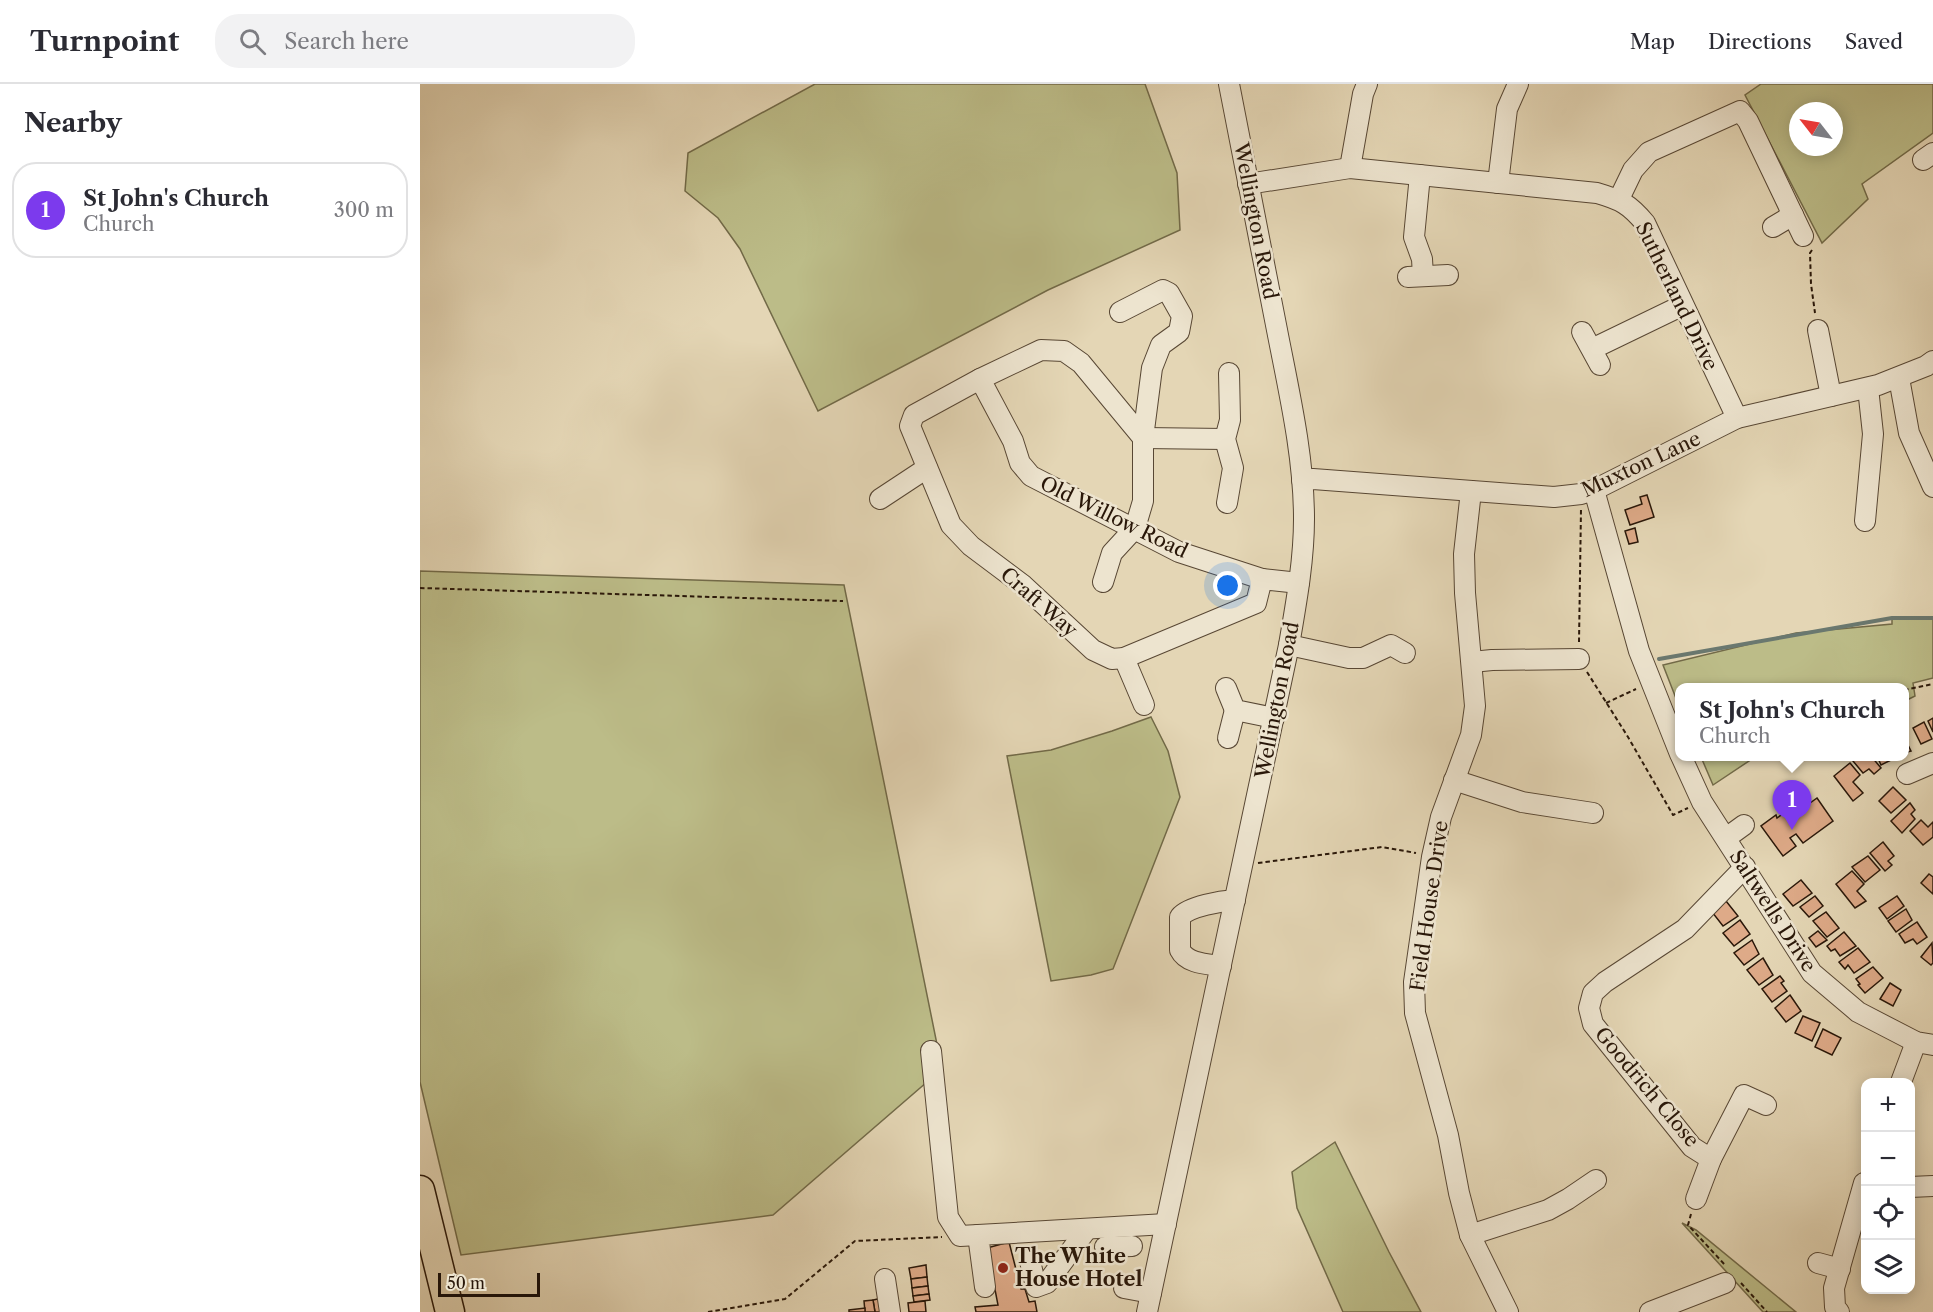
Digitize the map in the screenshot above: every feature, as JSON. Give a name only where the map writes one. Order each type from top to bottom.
[{"type":"highway","points":[[420,1190],[450,1312]]},
{"type":"street","name":"Wellington Road","points":[[1149,1303],[1289,645],[1299,584],[1304,519],[1302,480],[1291,404],[1229,84]]},
{"type":"street","points":[[1350,168],[1367,84]]},
{"type":"street","points":[[1498,183],[1507,109],[1518,84]]},
{"type":"street","points":[[1619,199],[1633,170],[1648,152],[1740,111],[1748,122],[1793,215],[1809,241]]},
{"type":"street","name":"Sutherland Drive","points":[[1248,184],[1350,168],[1597,193],[1619,199],[1633,209],[1645,224],[1737,418]]},
{"type":"street","points":[[1420,175],[1414,237],[1422,259],[1415,276],[1448,275]]},
{"type":"street","points":[[1773,226],[1793,215]]},
{"type":"street","points":[[1103,582],[1112,553],[1135,528],[1143,501],[1143,438],[1152,368],[1161,345],[1179,332],[1182,316],[1169,293],[1163,290],[1120,312]]},
{"type":"street","points":[[1582,332],[1596,357],[1683,305]]},
{"type":"street","points":[[1818,330],[1831,396]]},
{"type":"street","points":[[980,379],[1041,350],[1064,351],[1081,363],[1143,438],[1225,439]]},
{"type":"street","name":"Muxton Lane","points":[[1302,480],[1554,497],[1587,492],[1737,418],[1868,388],[1899,378],[1933,361]]},
{"type":"street","points":[[1227,503],[1233,468],[1225,439],[1230,420],[1229,373]]},
{"type":"street","points":[[1899,378],[1909,433],[1933,487]]},
{"type":"street","name":"Craft Way","points":[[980,379],[914,416],[909,426],[951,525],[971,546],[1023,585],[1093,650],[1112,659],[1124,658]]},
{"type":"street","name":"Old Willow Road","points":[[980,379],[1013,441],[1020,463],[1031,476],[1179,552],[1262,579]]},
{"type":"street","points":[[1865,521],[1873,434],[1868,388]]},
{"type":"street","points":[[880,499],[927,468]]},
{"type":"street","name":"Field House Drive","points":[[1471,491],[1464,564],[1474,716],[1471,735],[1441,817],[1432,857],[1414,982],[1415,1013],[1448,1135],[1470,1235],[1508,1312]]},
{"type":"street","name":"Saltwells Drive","points":[[1587,492],[1639,651],[1675,742]]},
{"type":"street","points":[[1144,705],[1124,658],[1256,603],[1262,579],[1299,584]]},
{"type":"street","points":[[1289,645],[1349,658],[1363,658],[1396,642]]},
{"type":"street","points":[[1472,662],[1579,659]]},
{"type":"street","points":[[1226,688],[1235,710],[1228,738]]},
{"type":"street","points":[[1235,710],[1274,718]]},
{"type":"street","name":"Saltwells Drive","points":[[1683,761],[1702,802],[1812,974],[1858,1012],[1925,1043]]},
{"type":"street","points":[[1454,780],[1522,802],[1593,813]]},
{"type":"street","points":[[1726,838],[1744,825]]},
{"type":"street","name":"Goodrich Close","points":[[1712,1159],[1692,1147],[1593,1024],[1589,1008],[1593,993],[1605,982],[1685,928],[1745,867]]},
{"type":"street","points":[[1221,966],[1203,964],[1182,955],[1180,917],[1188,911],[1235,900]]},
{"type":"street","points":[[1904,1078],[1925,1043]]},
{"type":"street","points":[[931,1052],[948,1217],[969,1236],[985,1287]]},
{"type":"street","name":"Goodrich Close","points":[[1696,1199],[1712,1159],[1744,1095],[1766,1105]]},
{"type":"street","points":[[1470,1235],[1548,1210],[1569,1199],[1596,1180]]},
{"type":"street","points":[[1839,1312],[1835,1307],[1837,1278],[1864,1186]]},
{"type":"street","points":[[1915,1187],[1933,1186]]},
{"type":"street","points":[[969,1236],[1166,1224]]},
{"type":"street","points":[[1030,1261],[1036,1287],[1047,1283],[1087,1228]]},
{"type":"street","points":[[1105,1247],[1132,1246]]},
{"type":"street","points":[[1818,1263],[1837,1278]]},
{"type":"street","points":[[1650,1312],[1729,1276]]},
{"type":"street","points":[[885,1279],[890,1312]]},
{"type":"street","points":[[1124,1288],[1149,1303]]},
{"type":"path","points":[[1809,241],[1811,284],[1818,330]]},
{"type":"path","points":[[1587,492],[1579,659],[1673,815],[1702,802]]},
{"type":"path","points":[[420,588],[843,602]]},
{"type":"path","points":[[1606,703],[1651,682]]},
{"type":"path","points":[[1909,689],[1933,684]]},
{"type":"path","points":[[1244,864],[1382,847],[1432,857]]},
{"type":"path","points":[[1696,1199],[1688,1225],[1729,1276],[1767,1312]]},
{"type":"path","points":[[708,1312],[785,1299],[855,1241],[969,1236]]},
{"type":"green space","points":[[815,84],[1145,84],[1177,173],[1180,230],[1048,290],[818,411],[740,249],[718,218],[685,191],[688,153]]},
{"type":"green space","points":[[1761,84],[1933,84],[1933,133],[1862,184],[1868,199],[1822,243],[1745,95]]},
{"type":"green space","points":[[420,571],[844,585],[942,1069],[773,1215],[461,1255],[420,1082]]},
{"type":"green space","points":[[1892,618],[1933,618],[1933,678],[1913,683],[1915,696],[1909,699],[1909,683],[1675,683],[1675,696],[1663,665],[1796,633],[1892,624]]},
{"type":"green space","points":[[1151,717],[1168,751],[1180,797],[1113,969],[1051,981],[1007,756],[1051,750]]},
{"type":"green space","points":[[1703,761],[1749,761],[1713,785]]},
{"type":"green space","points":[[1335,1142],[1421,1312],[1343,1312],[1297,1208],[1292,1172]]},
{"type":"green space","points":[[1682,1223],[1696,1230],[1796,1312],[1763,1312]]},
{"type":"building","points":[[1647,495],[1654,517],[1630,525],[1625,510],[1642,504],[1640,497]]},
{"type":"building","points":[[1635,528],[1638,542],[1629,544],[1625,531]]},
{"type":"building","points":[[1933,718],[1933,732],[1928,721]]},
{"type":"building","points":[[1924,722],[1932,739],[1921,744],[1913,728]]},
{"type":"building","points":[[1853,761],[1875,761],[1881,768],[1874,774],[1869,769],[1863,773]]},
{"type":"building","points":[[1850,763],[1860,775],[1853,782],[1863,793],[1853,801],[1834,776]]},
{"type":"building","points":[[1893,787],[1906,800],[1891,813],[1879,801]]},
{"type":"building","points":[[1817,798],[1833,821],[1803,843],[1796,834],[1790,838],[1796,846],[1783,856],[1761,826],[1776,815],[1777,818],[1784,813],[1788,819]]},
{"type":"building","points":[[1910,803],[1915,810],[1911,814],[1915,819],[1902,833],[1891,821]]},
{"type":"building","points":[[1921,820],[1928,827],[1933,822],[1933,837],[1923,845],[1910,831]]},
{"type":"building","points":[[1883,842],[1894,856],[1888,861],[1892,865],[1885,871],[1870,853]]},
{"type":"building","points":[[1868,856],[1880,870],[1865,882],[1852,867]]},
{"type":"building","points":[[1852,871],[1864,884],[1857,891],[1866,901],[1855,908],[1836,884]]},
{"type":"building","points":[[1929,874],[1933,877],[1933,894],[1921,883]]},
{"type":"building","points":[[1801,880],[1812,893],[1793,906],[1783,894]]},
{"type":"building","points":[[1815,896],[1823,906],[1809,917],[1800,907]]},
{"type":"building","points":[[1897,896],[1904,906],[1887,919],[1879,908]]},
{"type":"building","points":[[1726,901],[1738,916],[1723,926],[1712,912]]},
{"type":"building","points":[[1906,909],[1912,920],[1896,932],[1888,921]]},
{"type":"building","points":[[1826,912],[1839,928],[1827,937],[1813,921]]},
{"type":"building","points":[[1740,920],[1750,934],[1734,946],[1723,933]]},
{"type":"building","points":[[1917,922],[1927,937],[1917,944],[1913,939],[1905,943],[1899,934]]},
{"type":"building","points":[[1818,931],[1827,940],[1816,947],[1809,938]]},
{"type":"building","points":[[1844,932],[1856,946],[1840,956],[1835,949],[1831,951],[1827,946]]},
{"type":"building","points":[[1752,940],[1759,954],[1744,965],[1734,953]]},
{"type":"building","points":[[1932,943],[1933,963],[1931,965],[1921,957]]},
{"type":"building","points":[[1858,948],[1870,962],[1854,973],[1848,965],[1845,969],[1839,962]]},
{"type":"building","points":[[1763,958],[1773,975],[1759,985],[1747,970]]},
{"type":"building","points":[[1873,967],[1883,978],[1865,993],[1856,979]]},
{"type":"building","points":[[1780,976],[1784,981],[1781,983],[1787,991],[1772,1002],[1762,989]]},
{"type":"building","points":[[1890,983],[1901,990],[1893,1006],[1880,999]]},
{"type":"building","points":[[1790,995],[1801,1011],[1786,1022],[1775,1008]]},
{"type":"building","points":[[1803,1016],[1820,1023],[1812,1041],[1795,1033]]},
{"type":"building","points":[[1823,1029],[1841,1038],[1832,1055],[1815,1047]]},
{"type":"building","name":"The White House Hotel","points":[[1009,1242],[1021,1289],[1025,1289],[1029,1302],[1035,1301],[1037,1312],[976,1312],[975,1307],[998,1305],[987,1248]]},
{"type":"building","points":[[926,1265],[927,1277],[911,1279],[909,1268]]},
{"type":"building","points":[[927,1277],[928,1286],[912,1288],[911,1279]]},
{"type":"building","points":[[928,1286],[929,1294],[913,1296],[912,1288]]},
{"type":"building","points":[[929,1294],[930,1300],[914,1302],[913,1296]]},
{"type":"building","points":[[882,1298],[884,1312],[875,1312],[873,1300]]},
{"type":"building","points":[[873,1300],[875,1312],[865,1312],[864,1301]]},
{"type":"building","points":[[925,1301],[926,1312],[909,1312],[908,1303]]},
{"type":"building","points":[[865,1308],[865,1312],[849,1312],[849,1310]]},
{"type":"waterway","points":[[1659,659],[1892,618],[1933,618]]},
{"type":"place","name":"St John's Church","points":[[1792,830]]},
{"type":"place","name":"The White House Hotel","points":[[1003,1268]]}]
